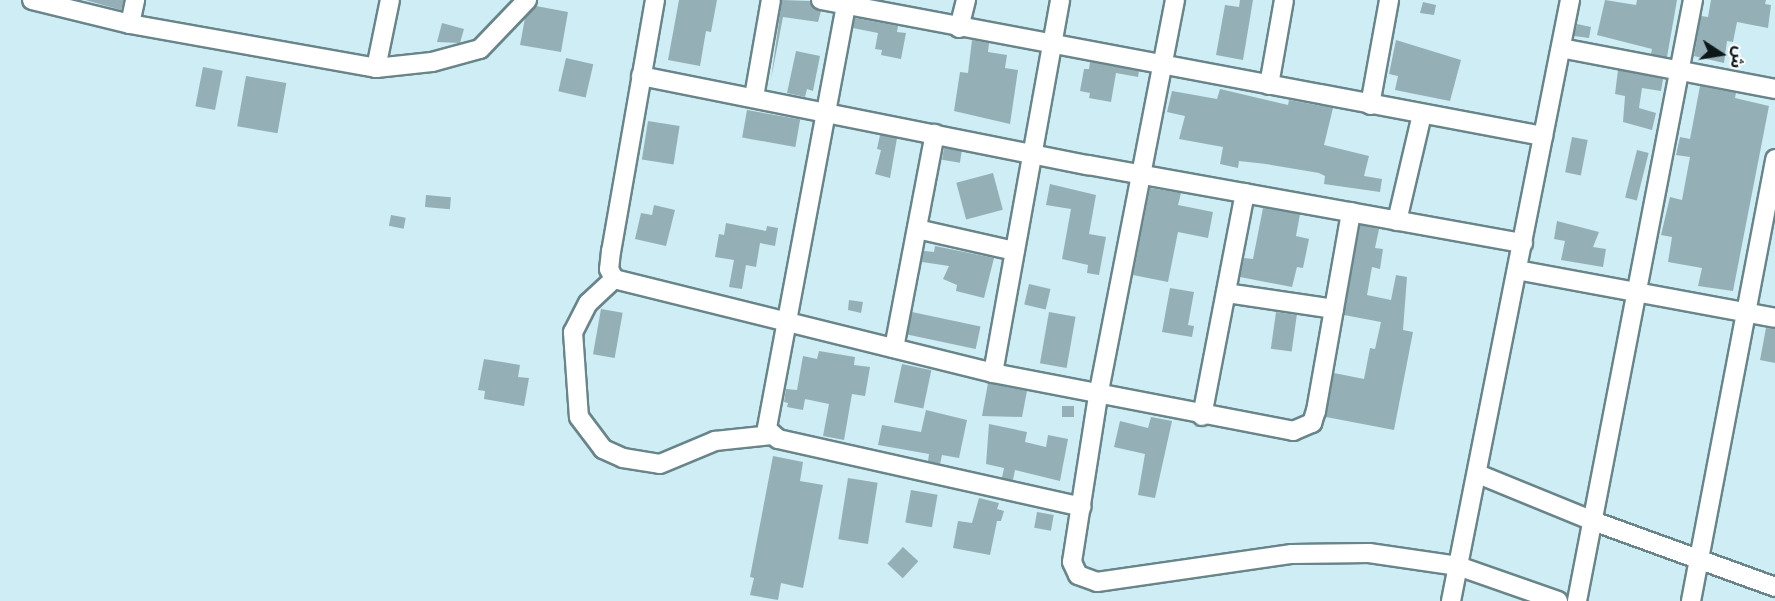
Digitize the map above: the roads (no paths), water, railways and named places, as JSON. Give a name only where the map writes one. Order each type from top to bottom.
[{"type":"street","points":[[32,0],[130,24],[376,68],[432,62],[480,49],[527,0]]},
{"type":"street","points":[[130,24],[135,0]]},
{"type":"street","points":[[376,68],[390,0]]},
{"type":"street","points":[[656,0],[611,250],[609,268],[615,279],[993,373],[1098,396],[1293,431],[1305,428],[1316,411],[1351,212]]},
{"type":"street","points":[[754,98],[771,0]]},
{"type":"street","points":[[821,0],[847,3],[959,28],[1543,136]]},
{"type":"street","points":[[959,28],[966,0]]},
{"type":"street","points":[[993,373],[1060,0]]},
{"type":"street","points":[[1175,0],[1139,174],[1098,396],[1072,562],[1084,580],[1172,573],[1292,554],[1338,552],[1458,566],[1558,601]]},
{"type":"street","points":[[1269,85],[1284,0]]},
{"type":"street","points":[[1370,105],[1389,0]]},
{"type":"street","points":[[1451,601],[1478,474],[1570,0]]},
{"type":"street","points":[[1577,601],[1693,0]]},
{"type":"street","points":[[847,3],[788,322],[766,421],[772,435],[778,440],[1081,507]]},
{"type":"street","points":[[1561,48],[1775,89]]},
{"type":"street","points":[[641,76],[1139,174],[1523,243]]},
{"type":"street","points":[[1397,221],[1422,114]]},
{"type":"street","points":[[894,348],[935,134]]},
{"type":"street","points":[[1691,601],[1775,159]]},
{"type":"street","points":[[1202,416],[1245,192]]},
{"type":"street","points":[[917,229],[1015,251]]},
{"type":"street","points":[[1517,270],[1775,318]]},
{"type":"street","points":[[615,279],[588,303],[573,332],[579,417],[603,449],[623,458],[660,464],[715,441],[772,435]]},
{"type":"street","points":[[1226,293],[1334,309]]},
{"type":"street","points":[[1478,474],[1593,521],[1775,587]]}]
